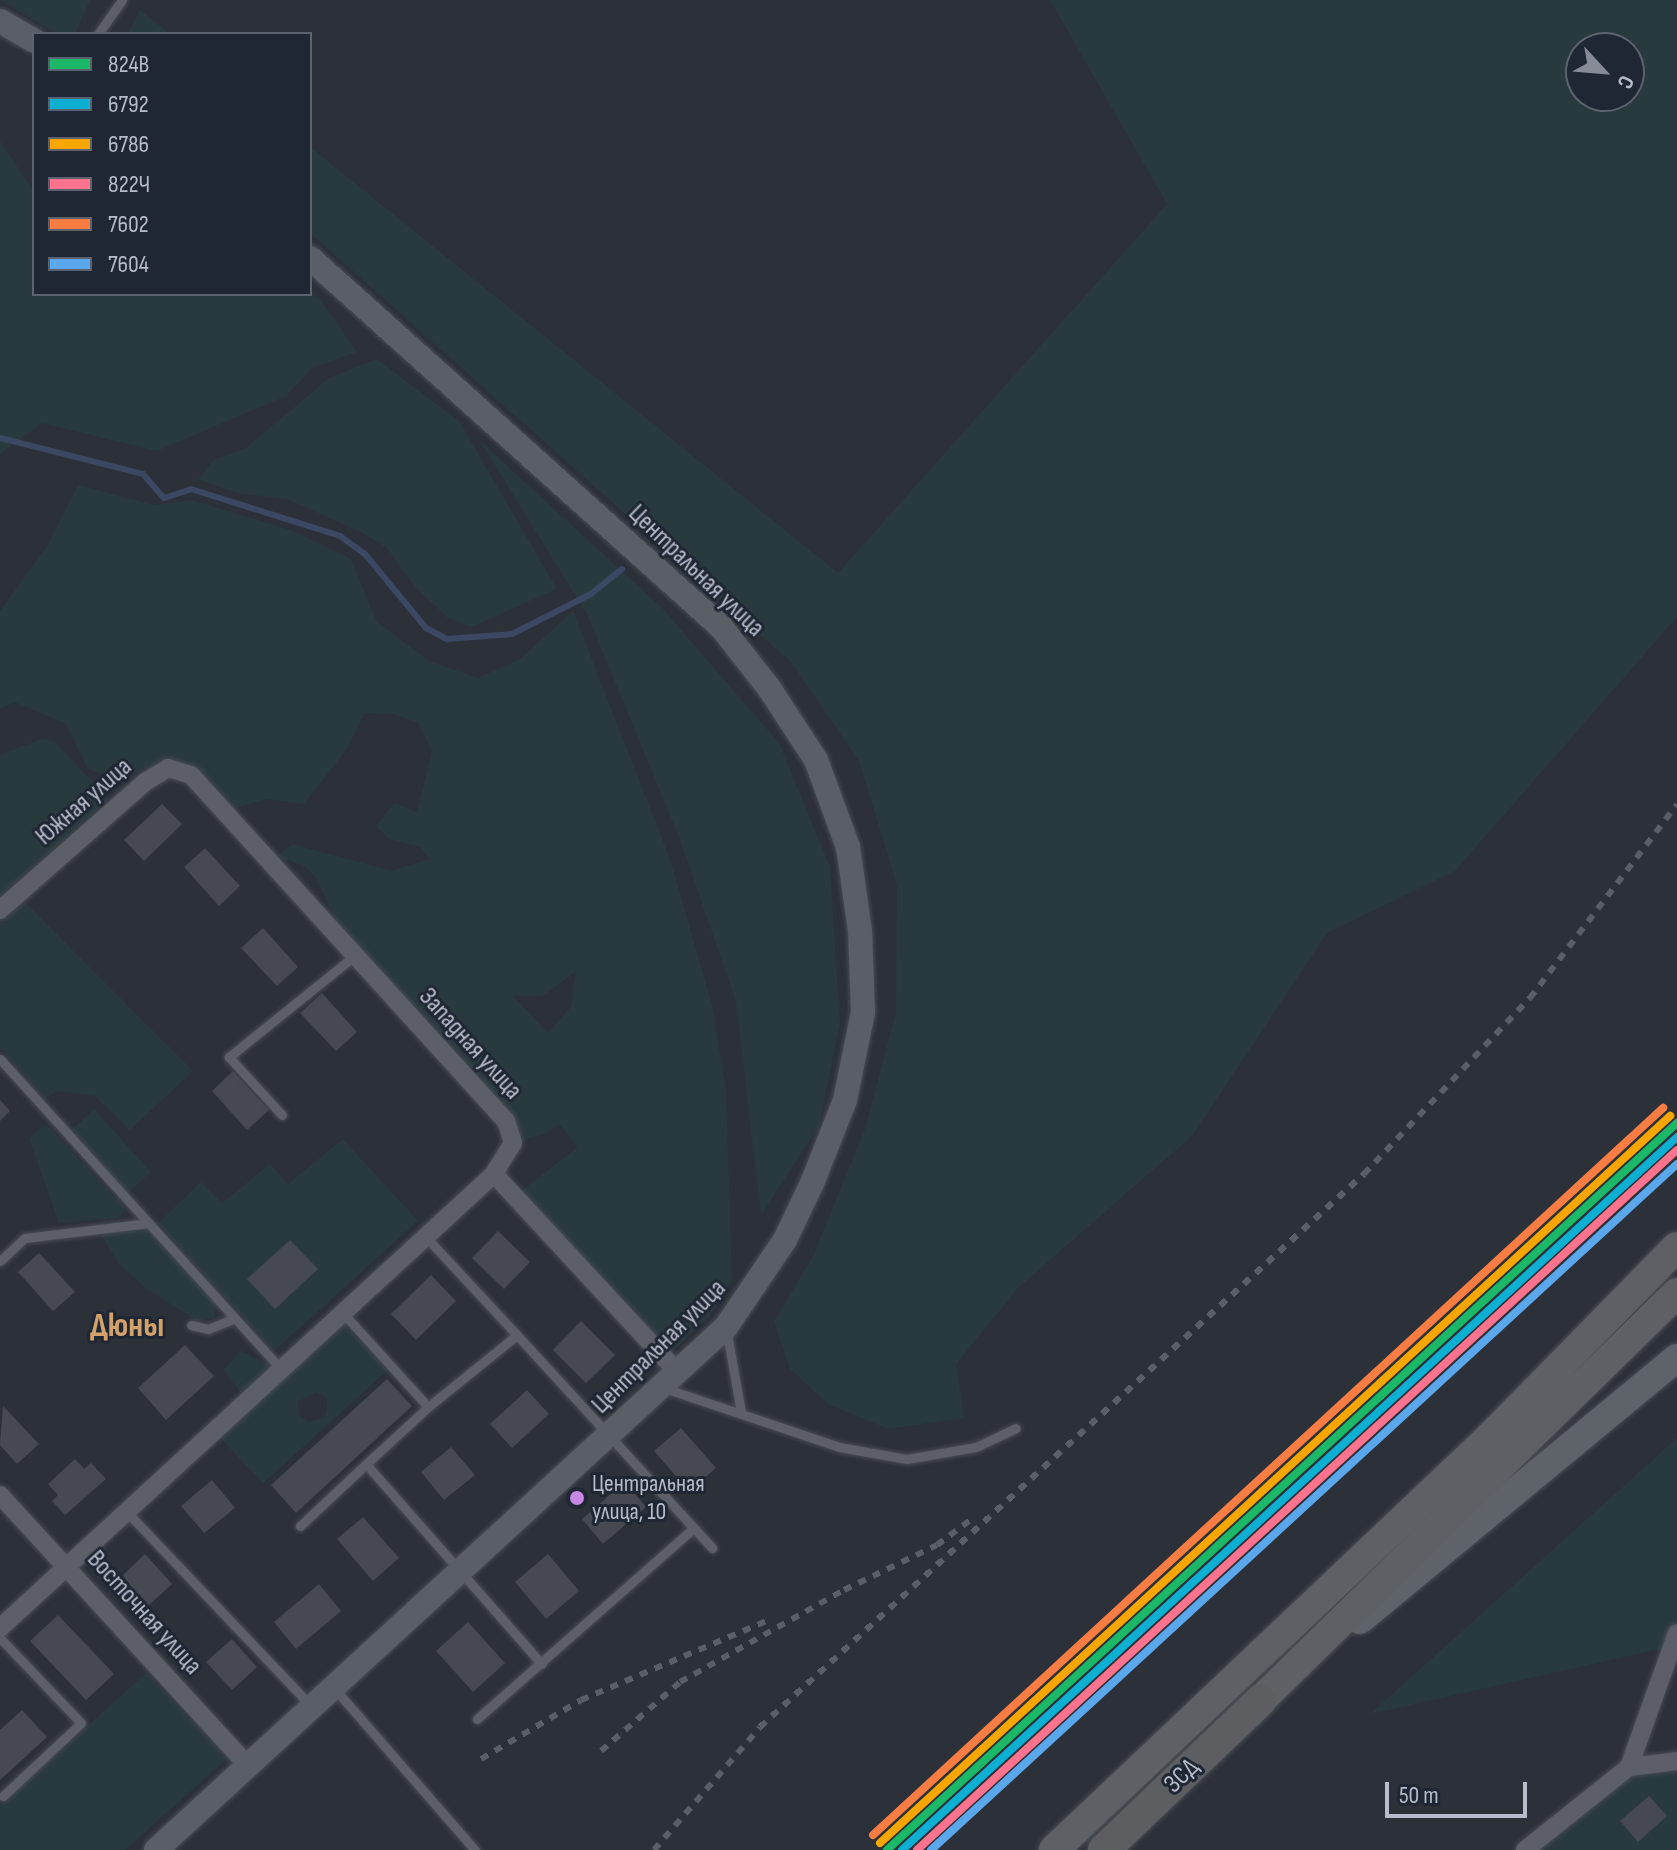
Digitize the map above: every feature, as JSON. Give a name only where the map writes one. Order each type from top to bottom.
[{"type":"highway","points":[[1054,1850],[1488,1439],[1677,1247]]},
{"type":"highway","points":[[1260,1701],[1677,1293]]},
{"type":"highway","name":"ЗСД","points":[[1104,1850],[1260,1701]]},
{"type":"main road","points":[[0,21],[32,40]]},
{"type":"main road","name":"Центральная улица","points":[[156,1850],[726,1327],[785,1240],[813,1181],[845,1100],[863,1012],[860,931],[848,847],[816,760],[769,688],[721,627],[312,260]]},
{"type":"main road","points":[[1260,1701],[1677,1358]]},
{"type":"street","name":"Южная улица","points":[[0,910],[168,768]]},
{"type":"street","name":"Западная улица","points":[[168,768],[191,775],[506,1121],[513,1143],[494,1174]]},
{"type":"street","points":[[0,1628],[494,1174],[670,1380]]},
{"type":"street","name":"Восточная улица","points":[[0,1495],[249,1767]]},
{"type":"street","points":[[1629,1767],[1677,1633]]},
{"type":"street","points":[[1525,1850],[1629,1767],[1677,1761]]},
{"type":"lane","points":[[99,32],[122,0]]},
{"type":"lane","points":[[282,1115],[229,1057],[354,956]]},
{"type":"lane","points":[[0,1059],[281,1369]]},
{"type":"lane","points":[[0,1261],[25,1238],[149,1223]]},
{"type":"lane","points":[[425,1236],[712,1548]]},
{"type":"lane","points":[[342,1312],[428,1407]]},
{"type":"lane","points":[[191,1325],[208,1329],[235,1318]]},
{"type":"lane","points":[[726,1327],[741,1412]]},
{"type":"lane","points":[[300,1526],[428,1407],[517,1335]]},
{"type":"lane","points":[[670,1380],[741,1412],[839,1447],[907,1459],[976,1447],[1016,1428]]},
{"type":"lane","points":[[366,1464],[542,1664]]},
{"type":"lane","points":[[126,1511],[312,1708]]},
{"type":"lane","points":[[477,1719],[694,1528]]},
{"type":"lane","points":[[0,1638],[81,1723],[3,1796]]},
{"type":"lane","points":[[334,1688],[475,1850]]},
{"type":"shaded area","points":[[0,0],[90,0],[76,32],[54,32]]},
{"type":"shaded area","points":[[1050,0],[1677,0],[1677,617],[1455,871],[1327,933],[1192,1136],[1018,1288],[956,1364],[964,1418],[888,1429],[828,1404],[790,1369],[774,1322],[813,1256],[865,1129],[896,1013],[897,885],[859,761],[791,662],[312,235],[312,149],[838,573],[1167,204]]},
{"type":"shaded area","points":[[140,10],[168,32],[129,32]]},
{"type":"shaded area","points":[[0,141],[32,189],[32,296],[312,294],[320,299],[357,352],[312,368],[286,396],[157,451],[42,423],[0,454]]},
{"type":"shaded area","points":[[377,359],[459,421],[557,589],[471,627],[448,618],[415,587],[387,548],[363,533],[287,499],[237,493],[198,479],[214,460],[246,448],[329,378]]},
{"type":"shaded area","points":[[480,441],[664,610],[779,743],[830,867],[840,1023],[819,1126],[761,1215],[736,1001],[679,837],[588,616]]},
{"type":"shaded area","points":[[78,485],[153,505],[192,500],[296,532],[351,559],[377,622],[429,661],[478,678],[520,659],[573,611],[670,859],[712,1005],[726,1090],[732,1280],[709,1317],[670,1354],[520,1192],[578,1147],[559,1124],[547,1133],[519,1141],[339,926],[315,876],[303,865],[276,857],[292,844],[391,871],[429,859],[420,847],[389,839],[376,826],[394,803],[417,812],[432,751],[418,723],[393,714],[365,713],[347,749],[304,804],[266,799],[233,809],[196,768],[166,759],[120,780],[88,769],[66,724],[15,702],[0,709],[0,611],[47,546]],"holes":[[[576,971],[571,1007],[548,1033],[513,996],[542,996]]]},
{"type":"shaded area","points":[[41,739],[54,741],[109,799],[0,896],[0,755]]},
{"type":"shaded area","points":[[25,902],[193,1071],[130,1130],[95,1096],[57,1091],[46,1099],[0,1047],[0,923]]},
{"type":"shaded area","points":[[94,1109],[151,1172],[128,1193],[72,1130]]},
{"type":"shaded area","points":[[46,1124],[126,1210],[118,1218],[59,1223],[29,1138]]},
{"type":"shaded area","points":[[343,1139],[418,1221],[274,1351],[158,1223],[201,1182],[222,1203],[270,1164],[288,1184]]},
{"type":"shaded area","points":[[147,1227],[215,1301],[215,1318],[197,1321],[147,1289],[119,1264],[100,1233]]},
{"type":"shaded area","points":[[342,1320],[388,1370],[263,1483],[217,1435]],"holes":[[[317,1392],[327,1398],[327,1411],[323,1418],[308,1422],[299,1415],[297,1402]]]},
{"type":"shaded area","points":[[241,1351],[273,1367],[243,1396],[223,1370]]},
{"type":"shaded area","points":[[1677,1438],[1677,1645],[1370,1714]]},
{"type":"shaded area","points":[[146,1673],[227,1759],[125,1850],[0,1850],[0,1805]]},
{"type":"shaded area","points":[[1677,1763],[1677,1850],[1525,1850],[1626,1770]]},
{"type":"building","points":[[162,804],[182,824],[144,861],[124,840]]},
{"type":"building","points":[[205,848],[240,886],[219,906],[184,867]]},
{"type":"building","points":[[263,928],[298,967],[277,986],[241,948]]},
{"type":"building","points":[[322,993],[357,1032],[336,1051],[300,1013]]},
{"type":"building","points":[[233,1071],[269,1110],[247,1130],[212,1091]]},
{"type":"building","points":[[0,1100],[10,1111],[0,1121]]},
{"type":"building","points":[[498,1231],[530,1262],[504,1289],[472,1258]]},
{"type":"building","points":[[290,1240],[318,1269],[275,1309],[247,1279]]},
{"type":"building","points":[[39,1253],[75,1292],[53,1311],[18,1272]]},
{"type":"building","points":[[431,1275],[456,1301],[416,1340],[391,1314]]},
{"type":"building","points":[[581,1321],[615,1355],[586,1383],[553,1350]]},
{"type":"building","points":[[185,1345],[214,1376],[166,1420],[138,1388]]},
{"type":"building","points":[[387,1379],[412,1406],[296,1513],[271,1485]]},
{"type":"building","points":[[527,1390],[549,1414],[512,1448],[490,1424]]},
{"type":"building","points":[[3,1406],[39,1444],[17,1464],[0,1445]]},
{"type":"building","points":[[681,1428],[716,1468],[689,1491],[654,1451]]},
{"type":"building","points":[[451,1447],[475,1475],[444,1500],[421,1472]]},
{"type":"building","points":[[75,1459],[84,1469],[91,1463],[106,1479],[65,1515],[52,1501],[58,1495],[48,1484]]},
{"type":"building","points":[[212,1480],[235,1508],[204,1533],[181,1506]]},
{"type":"building","points":[[625,1482],[646,1507],[603,1544],[582,1519]]},
{"type":"building","points":[[363,1517],[399,1558],[373,1581],[337,1539]]},
{"type":"building","points":[[145,1554],[172,1584],[148,1606],[122,1576]]},
{"type":"building","points":[[548,1554],[579,1591],[546,1619],[515,1582]]},
{"type":"building","points":[[319,1584],[341,1611],[296,1649],[274,1622]]},
{"type":"building","points":[[58,1615],[114,1674],[86,1700],[30,1641]]},
{"type":"building","points":[[468,1622],[505,1663],[473,1692],[436,1651]]},
{"type":"building","points":[[232,1639],[257,1667],[232,1690],[206,1662]]},
{"type":"building","points":[[22,1710],[47,1737],[0,1780],[0,1730]]},
{"type":"building","points":[[1649,1796],[1667,1816],[1638,1842],[1620,1821]]},
{"type":"waterway","points":[[0,438],[143,474],[164,498],[191,489],[340,536],[365,554],[426,628],[447,639],[512,634],[591,594],[622,569]]},
{"type":"railway","points":[[654,1850],[760,1727],[1364,1174],[1530,998],[1677,804]]},
{"type":"railway","points":[[601,1751],[680,1682],[844,1590],[937,1545],[970,1520]]},
{"type":"railway","points":[[481,1759],[581,1700],[766,1621]]},
{"type":"transit line","name":"7602","points":[[873,1835],[1663,1108]]},
{"type":"transit line","name":"6786","points":[[880,1843],[1670,1116]]},
{"type":"transit line","name":"824В","points":[[887,1850],[1677,1123]]},
{"type":"transit line","name":"6792","points":[[902,1850],[1677,1137]]},
{"type":"transit line","name":"822Ч","points":[[917,1850],[1677,1150]]},
{"type":"transit line","name":"7604","points":[[931,1850],[1677,1164]]},
{"type":"place","name":"Центральная улица, 10","points":[[577,1498]]},
{"type":"district","name":"Дюны","points":[[127,1326]]}]
